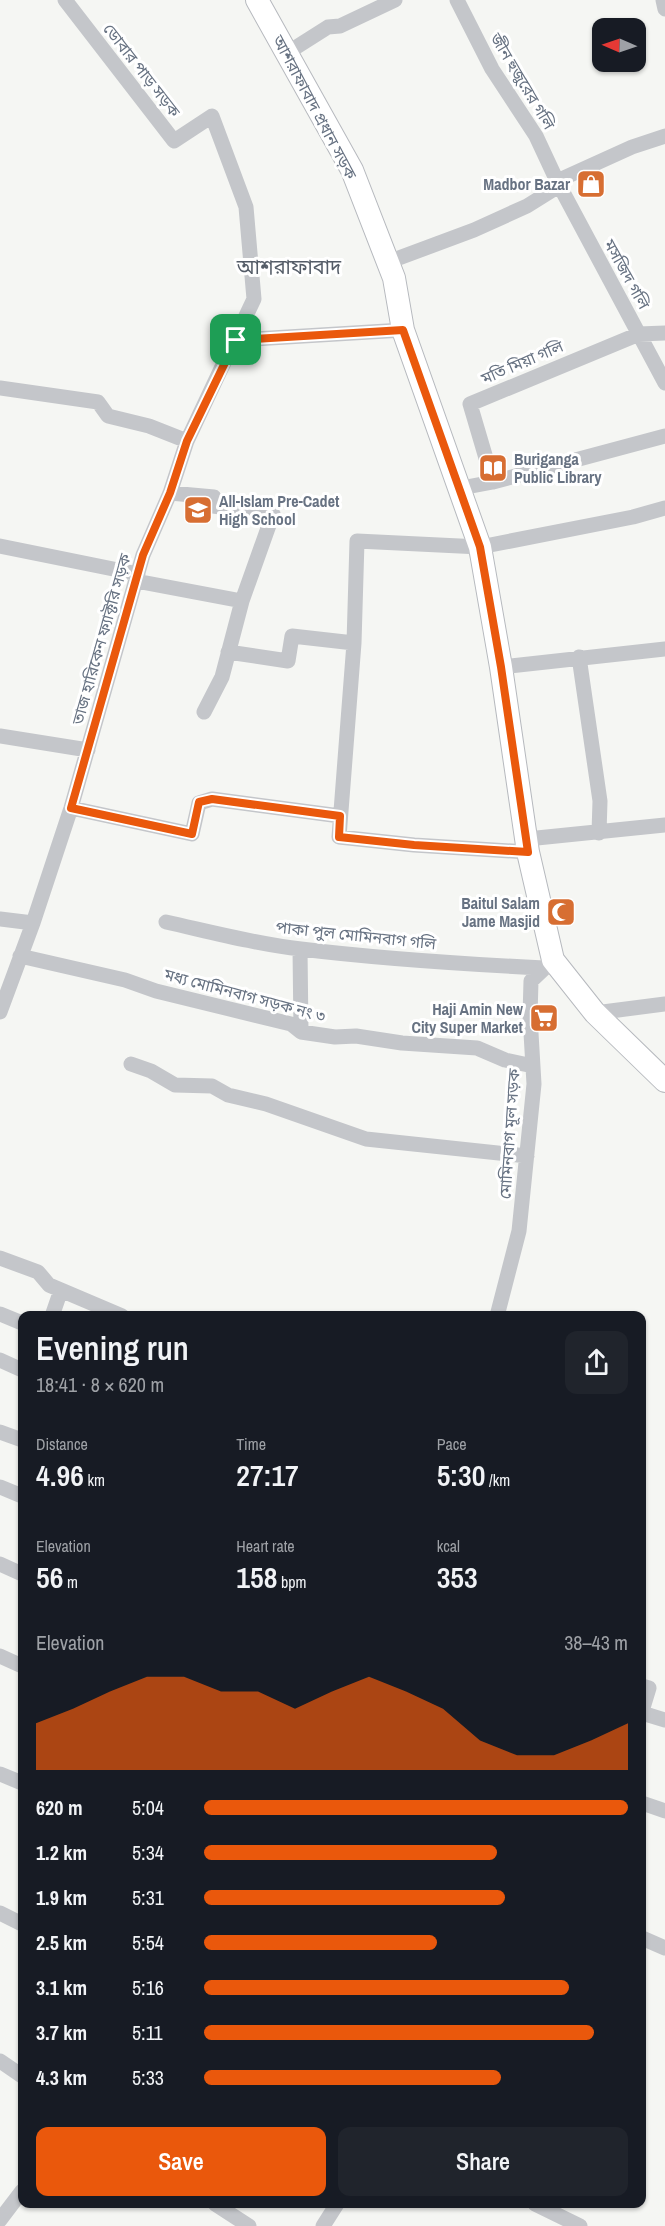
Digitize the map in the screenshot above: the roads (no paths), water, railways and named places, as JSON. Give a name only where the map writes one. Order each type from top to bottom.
[{"type":"street","name":"ডোবার পাড় সড়ক","points":[[66,0],[174,141],[212,116],[246,207],[254,299],[236,340]]},
{"type":"street","name":"আশরাফাবাদ প্রধান সড়ক","points":[[257,0],[352,170],[394,278],[403,330],[461,488],[480,547],[548,964],[665,1081]]},
{"type":"street","points":[[287,53],[328,27],[340,26],[395,0]]},
{"type":"street","name":"জীন হুজুরের গলি","points":[[458,0],[492,69],[536,136],[558,184]]},
{"type":"street","points":[[663,0],[665,9]]},
{"type":"street","points":[[388,262],[474,230],[527,206],[558,184],[632,147],[665,136]]},
{"type":"street","name":"মসজিদ গলি","points":[[558,184],[665,383]]},
{"type":"street","points":[[236,340],[403,330]]},
{"type":"street","name":"মতি মিয়া গলি","points":[[494,482],[470,404],[639,333],[665,333]]},
{"type":"street","name":"তাজ হারিকেন ফ্যাক্টরি সড়ক","points":[[0,1012],[33,923],[71,808],[143,555],[170,493],[187,441],[236,340]]},
{"type":"street","points":[[0,388],[98,402],[108,417],[149,426],[187,441]]},
{"type":"street","points":[[461,488],[494,482],[665,436]]},
{"type":"street","points":[[170,493],[214,497],[213,506],[273,514],[242,601],[222,677],[204,712]]},
{"type":"street","points":[[665,508],[480,547],[357,541],[354,643],[339,837],[414,845],[527,845],[665,825]]},
{"type":"street","points":[[0,546],[242,601]]},
{"type":"street","points":[[228,652],[288,661],[292,636],[354,643]]},
{"type":"street","points":[[501,667],[665,649]]},
{"type":"street","points":[[579,657],[589,741],[600,801],[599,833]]},
{"type":"street","points":[[0,736],[88,750]]},
{"type":"street","points":[[71,808],[192,834],[199,802],[212,799],[340,816]]},
{"type":"street","points":[[0,919],[33,923]]},
{"type":"street","name":"পাকা পুল মোমিনবাগ গলি","points":[[166,922],[231,937],[300,949],[457,963],[548,964]]},
{"type":"street","points":[[300,949],[301,1032]]},
{"type":"street","name":"মধ্য মোমিনবাগ সড়ক নং ৩","points":[[20,956],[125,980],[156,991],[291,1024],[301,1032],[335,1037],[356,1036],[402,1043],[477,1048],[505,1060],[533,1066]]},
{"type":"street","name":"মোমিনবাগ মূল সড়ক","points":[[498,1311],[519,1231],[527,1156],[534,1084],[531,981],[548,964]]},
{"type":"street","points":[[595,1012],[665,1004]]},
{"type":"street","points":[[131,1064],[151,1071],[175,1085],[212,1086],[228,1095],[266,1104],[366,1139],[527,1156]]},
{"type":"street","points":[[0,1258],[38,1272],[49,1285],[110,1311]]},
{"type":"street","points":[[54,1311],[61,1290]]},
{"type":"street","points":[[0,1314],[18,1321]]},
{"type":"street","points":[[0,1360],[18,1368]]},
{"type":"street","points":[[0,1432],[18,1439]]},
{"type":"street","points":[[0,1487],[18,1494]]},
{"type":"street","points":[[0,1564],[18,1572]]},
{"type":"street","points":[[0,1656],[18,1664]]},
{"type":"street","points":[[646,1713],[665,1720]]},
{"type":"street","points":[[0,1774],[18,1781]]},
{"type":"street","points":[[646,1804],[665,1811]]},
{"type":"street","points":[[0,1913],[18,1922]]},
{"type":"street","points":[[646,1940],[665,1948]]},
{"type":"street","points":[[0,2061],[18,2073]]},
{"type":"street","points":[[1,2224],[18,2197]]},
{"type":"street","points":[[221,2208],[249,2226]]},
{"type":"street","points":[[323,2226],[334,2208]]},
{"type":"street","points":[[543,2208],[580,2226]]},
{"type":"place","name":"Madbor Bazar","points":[[591,184]]},
{"type":"place","name":"Buriganga Public Library","points":[[493,468]]},
{"type":"place","name":"All-Islam Pre-Cadet High School","points":[[198,510]]},
{"type":"place","name":"Baitul Salam Jame Masjid","points":[[561,912]]},
{"type":"place","name":"Haji Amin New City Super Market","points":[[544,1018]]},
{"type":"district","name":"আশরাফাবাদ","points":[[289,267]]}]
